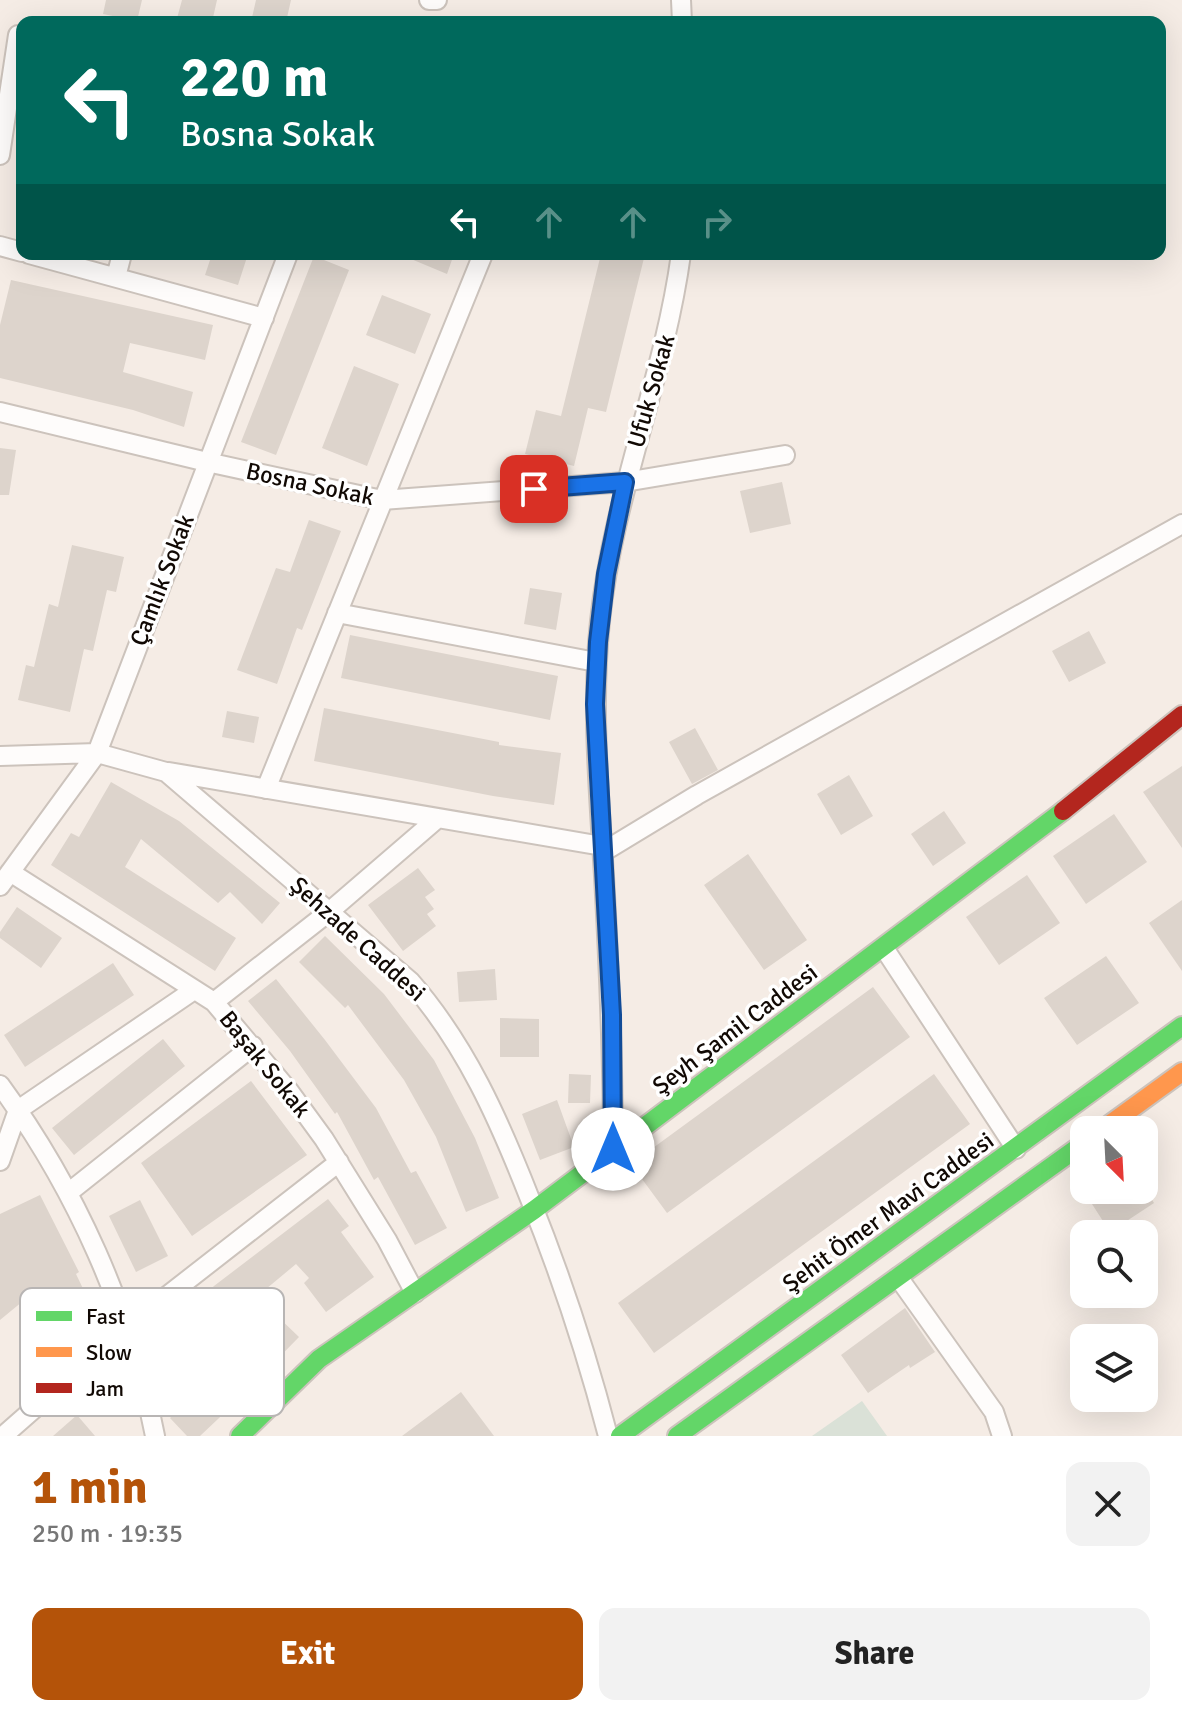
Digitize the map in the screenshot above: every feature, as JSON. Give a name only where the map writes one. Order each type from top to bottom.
[{"type":"main road","name":"Şeyh Şamil Caddesi","points":[[284,1393],[319,1359],[534,1210],[884,948],[1084,796],[1182,715]]},
{"type":"main road","name":"Şehit Ömer Mavi Caddesi","points":[[620,1436],[1182,1026]]},
{"type":"main road","points":[[1121,1116],[1182,1072]]},
{"type":"main road","points":[[677,1436],[1070,1153]]},
{"type":"main road","name":"Şeyh Şamil Caddesi","points":[[240,1436],[261,1416]]},
{"type":"street","points":[[429,0],[437,0]]},
{"type":"street","points":[[0,155],[13,34]]},
{"type":"street","points":[[52,260],[264,318]]},
{"type":"street","points":[[116,277],[120,260]]},
{"type":"street","name":"Çamlık Sokak","points":[[5,879],[97,753],[286,260]]},
{"type":"street","points":[[266,789],[481,260]]},
{"type":"street","name":"Ufuk Sokak","points":[[613,1149],[612,1015],[596,745],[596,662],[606,574],[625,482],[667,339],[680,260]]},
{"type":"street","name":"Bosna Sokak","points":[[0,412],[382,500],[625,482],[785,455]]},
{"type":"street","points":[[166,772],[602,849],[1182,524]]},
{"type":"street","points":[[337,613],[596,662]]},
{"type":"street","name":"Şehzade Caddesi","points":[[0,756],[97,753],[166,772],[400,972],[443,1021],[495,1112],[574,1317],[608,1436]]},
{"type":"street","points":[[214,1002],[330,911],[438,818]]},
{"type":"street","name":"Başak Sokak","points":[[5,879],[214,1002],[289,1091],[339,1162],[415,1293]]},
{"type":"street","points":[[884,948],[1016,1149]]},
{"type":"street","points":[[0,1161],[18,1110],[194,990]]},
{"type":"street","points":[[68,1193],[253,1046]]},
{"type":"street","points":[[0,1085],[68,1193],[110,1288]]},
{"type":"street","points":[[177,1288],[339,1162]]},
{"type":"street","points":[[898,1277],[994,1412],[1002,1436]]},
{"type":"street","points":[[3,1436],[26,1416]]},
{"type":"street","points":[[150,1416],[155,1436]]},
{"type":"shaded area","points":[[862,1401],[887,1436],[812,1436]]},
{"type":"building","points":[[106,0],[142,0],[138,16],[103,14]]},
{"type":"building","points":[[182,0],[217,0],[213,16],[178,16]]},
{"type":"building","points":[[256,0],[291,0],[287,16],[252,16]]},
{"type":"building","points":[[210,260],[246,260],[238,285],[205,275]]},
{"type":"building","points":[[312,260],[324,260],[349,270],[276,455],[241,442]]},
{"type":"building","points":[[413,260],[452,260],[447,274]]},
{"type":"building","points":[[600,260],[644,260],[606,412],[588,408],[574,466],[525,454],[536,410],[561,416]]},
{"type":"building","points":[[11,280],[213,325],[205,360],[130,343],[123,372],[193,392],[184,427],[133,410],[0,378],[0,325]]},
{"type":"building","points":[[382,295],[431,314],[415,354],[366,335]]},
{"type":"building","points":[[354,366],[399,384],[367,466],[322,448]]},
{"type":"building","points":[[0,448],[16,450],[9,495],[0,495]]},
{"type":"building","points":[[782,482],[791,524],[750,533],[740,491]]},
{"type":"building","points":[[309,520],[341,531],[302,630],[297,628],[277,684],[237,670],[276,568],[290,572]]},
{"type":"building","points":[[72,545],[124,557],[116,592],[107,590],[93,651],[84,649],[70,712],[18,700],[26,665],[34,667],[49,604],[58,607]]},
{"type":"building","points":[[530,588],[562,593],[556,630],[524,624]]},
{"type":"building","points":[[1089,631],[1106,663],[1069,682],[1052,651]]},
{"type":"building","points":[[350,635],[558,676],[550,720],[341,678]]},
{"type":"building","points":[[324,708],[499,742],[499,745],[561,753],[554,805],[314,761]]},
{"type":"building","points":[[227,711],[259,717],[254,743],[222,737]]},
{"type":"building","points":[[695,728],[718,770],[692,784],[669,742]]},
{"type":"building","points":[[1182,766],[1182,848],[1143,792]]},
{"type":"building","points":[[849,775],[873,816],[841,835],[817,794]]},
{"type":"building","points":[[111,782],[179,821],[280,903],[262,924],[230,892],[218,903],[141,839],[125,867],[236,938],[215,971],[51,865],[71,833],[79,837]]},
{"type":"building","points":[[944,811],[966,843],[933,866],[911,834]]},
{"type":"building","points":[[1114,814],[1147,862],[1086,904],[1053,856]]},
{"type":"building","points":[[748,854],[807,940],[764,970],[704,885]]},
{"type":"building","points":[[418,868],[435,890],[425,897],[434,909],[427,914],[436,926],[403,951],[368,905]]},
{"type":"building","points":[[1027,875],[1060,923],[999,965],[966,917]]},
{"type":"building","points":[[1182,900],[1182,971],[1149,923]]},
{"type":"building","points":[[17,907],[62,938],[41,968],[0,938],[0,932]]},
{"type":"building","points":[[325,936],[384,994],[434,1060],[475,1138],[499,1198],[466,1212],[436,1137],[404,1080],[348,1005],[345,1008],[299,962]]},
{"type":"building","points":[[1106,956],[1139,1003],[1077,1045],[1044,998]]},
{"type":"building","points":[[113,963],[134,995],[25,1067],[4,1035]]},
{"type":"building","points":[[495,969],[497,1000],[459,1002],[457,972]]},
{"type":"building","points":[[276,979],[376,1108],[411,1173],[416,1171],[447,1228],[415,1245],[378,1177],[374,1180],[337,1112],[335,1114],[290,1051],[248,1001]]},
{"type":"building","points":[[873,987],[910,1037],[667,1213],[631,1164]]},
{"type":"building","points":[[500,1018],[539,1019],[539,1057],[500,1057]]},
{"type":"building","points":[[163,1039],[185,1066],[74,1155],[52,1128]]},
{"type":"building","points":[[569,1074],[591,1075],[590,1103],[568,1103]]},
{"type":"building","points":[[934,1074],[970,1124],[654,1353],[618,1303]]},
{"type":"building","points":[[251,1081],[307,1155],[192,1236],[141,1163]]},
{"type":"building","points":[[557,1100],[574,1147],[540,1160],[522,1114]]},
{"type":"building","points":[[40,1195],[79,1272],[76,1274],[83,1288],[20,1288],[20,1304],[0,1320],[0,1214]]},
{"type":"building","points":[[328,1199],[349,1226],[341,1232],[374,1277],[326,1312],[304,1283],[309,1278],[296,1264],[267,1288],[212,1288]]},
{"type":"building","points":[[140,1200],[168,1256],[136,1272],[109,1216]]},
{"type":"building","points":[[1092,1204],[1152,1204],[1128,1220],[1102,1220]]},
{"type":"building","points":[[905,1308],[935,1352],[910,1368],[909,1365],[868,1393],[841,1355]]},
{"type":"building","points":[[284,1323],[299,1337],[284,1352]]},
{"type":"building","points":[[461,1392],[494,1436],[402,1436]]},
{"type":"building","points":[[78,1416],[95,1436],[53,1436]]},
{"type":"building","points":[[221,1416],[200,1436],[187,1436],[170,1418]]},
{"type":"traffic: fast","points":[[284,1393],[319,1359],[534,1210],[1063,811]]},
{"type":"traffic: fast","points":[[620,1436],[1182,1026]]},
{"type":"traffic: fast","points":[[677,1436],[1070,1153]]},
{"type":"traffic: fast","points":[[240,1436],[261,1416]]},
{"type":"traffic: slow","points":[[1121,1116],[1182,1072]]},
{"type":"traffic: jam","points":[[1063,811],[1182,715]]},
{"type":"route","points":[[534,489],[625,482],[606,574],[596,662],[595,704],[612,1015],[613,1149]]}]
